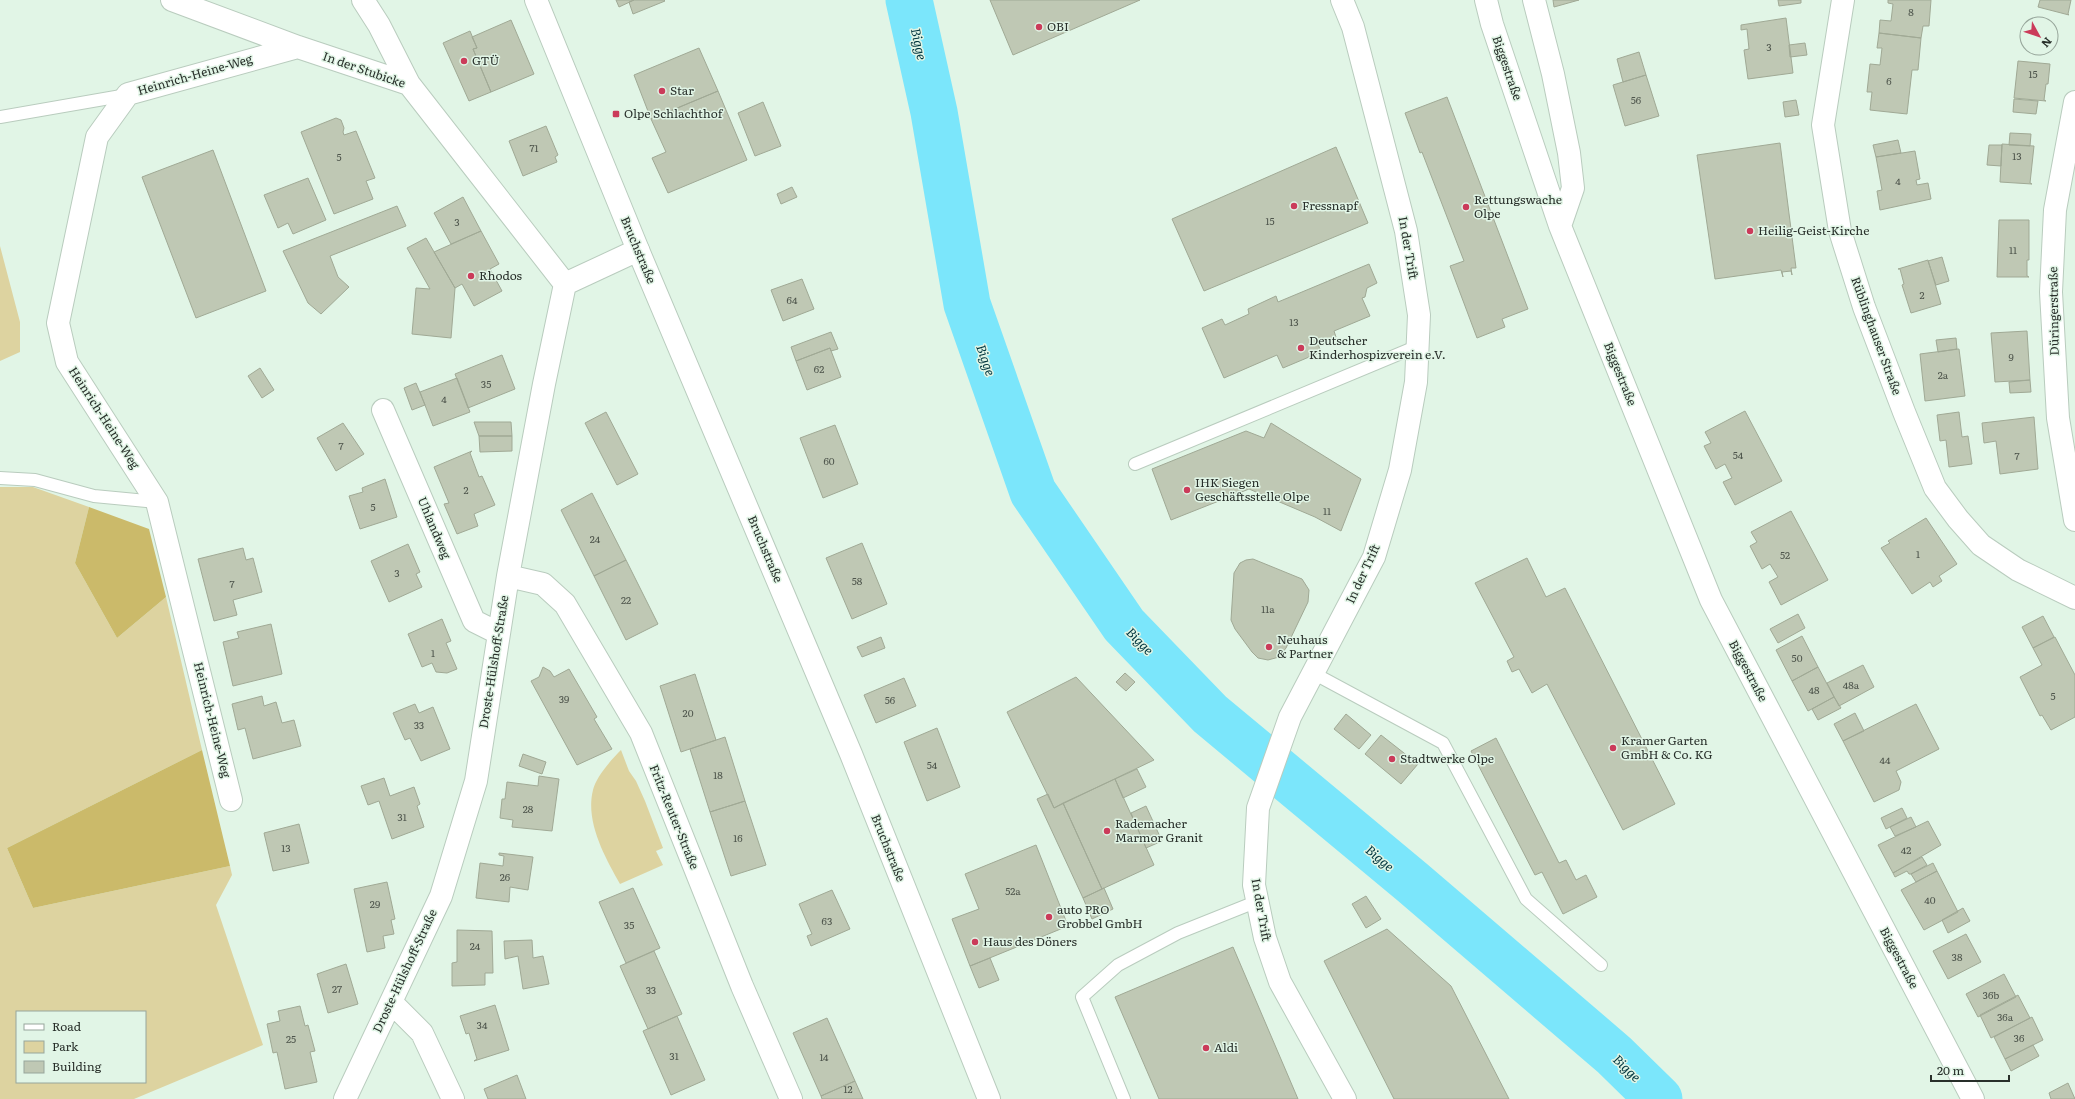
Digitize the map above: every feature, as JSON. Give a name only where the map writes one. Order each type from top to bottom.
[{"type":"street","name":"In der Stubicke","points":[[172,0],[298,46],[409,84],[565,284]]},
{"type":"street","points":[[363,0],[380,25],[409,84]]},
{"type":"street","name":"Bruchstraße","points":[[536,0],[638,250],[848,746],[989,1099]]},
{"type":"street","name":"In der Trift","points":[[1342,0],[1353,27],[1406,230],[1419,315],[1416,382],[1400,470],[1374,557],[1312,672],[1290,717],[1258,808],[1254,885],[1265,938],[1280,982],[1345,1099]]},
{"type":"street","name":"Biggestraße","points":[[1486,0],[1492,24],[1560,226],[1711,600],[1973,1099]]},
{"type":"street","points":[[1534,0],[1553,74],[1573,188],[1560,226]]},
{"type":"street","name":"Rüblinghauser Straße","points":[[1843,0],[1823,125],[1840,231],[1864,307],[1888,370],[1935,488],[1958,519],[1981,545],[2018,570],[2075,598]]},
{"type":"street","name":"Heinrich-Heine-Weg","points":[[232,800],[157,502],[67,362],[58,323],[97,137],[128,94],[298,46]]},
{"type":"street","name":"Düringerstraße","points":[[2075,102],[2055,210],[2051,292],[2058,418],[2075,520]]},
{"type":"street","points":[[565,284],[638,250]]},
{"type":"street","name":"Droste-Hülshoff-Straße","points":[[345,1099],[441,896],[476,781],[508,576],[544,384],[565,284]]},
{"type":"street","name":"Uhlandweg","points":[[383,410],[474,621],[498,633]]},
{"type":"street","name":"Fritz-Reuter-Straße","points":[[508,576],[543,584],[565,604],[641,733],[742,986],[791,1099]]},
{"type":"street","points":[[391,1002],[422,1033],[453,1099]]},
{"type":"lane","points":[[0,117],[128,94]]},
{"type":"lane","points":[[1135,464],[1418,346]]},
{"type":"lane","points":[[0,478],[35,480],[94,496],[157,502]]},
{"type":"lane","points":[[1312,672],[1443,743],[1526,899],[1601,965]]},
{"type":"lane","points":[[1124,1099],[1082,997],[1118,965],[1178,932],[1258,902]]},
{"type":"green space","points":[[0,246],[20,322],[20,352],[0,361]]},
{"type":"green space","points":[[0,487],[33,487],[89,507],[75,563],[117,638],[166,597],[202,750],[7,848],[33,908],[230,866],[232,875],[216,905],[263,1045],[134,1099],[0,1099]]},
{"type":"green space","points":[[621,750],[629,771],[636,781],[645,801],[663,848],[656,851],[663,865],[620,884],[598,839],[594,827],[591,802],[593,790],[597,780]]},
{"type":"shaded area","points":[[89,507],[149,529],[166,597],[117,638],[75,563]]},
{"type":"shaded area","points":[[202,750],[230,866],[33,908],[7,848]]},
{"type":"building","points":[[616,0],[634,0],[619,7]]},
{"type":"building","points":[[634,0],[665,1],[633,14],[629,2]]},
{"type":"building","name":"OBI","points":[[990,0],[1140,0],[1013,55]]},
{"type":"building","points":[[1553,0],[1579,0],[1554,7]]},
{"type":"building","points":[[1778,0],[1801,0],[1801,3],[1779,6]]},
{"type":"building","points":[[1888,0],[1931,0],[1929,26],[1923,26],[1921,38],[1879,33],[1880,20],[1891,21],[1893,4],[1888,3]]},
{"type":"building","points":[[2040,0],[2071,0],[2069,15],[2038,7]]},
{"type":"building","points":[[1786,18],[1793,73],[1748,79],[1744,50],[1749,49],[1747,29],[1741,30],[1741,25]]},
{"type":"building","points":[[511,20],[534,74],[491,92],[473,49],[477,48],[472,37]]},
{"type":"building","name":"GTÜ","points":[[470,31],[477,48],[473,49],[491,92],[469,101],[443,43]]},
{"type":"building","points":[[1879,33],[1921,38],[1918,70],[1912,70],[1907,114],[1870,110],[1872,92],[1867,92],[1870,64],[1880,65],[1882,48],[1877,48]]},
{"type":"building","points":[[1805,43],[1807,55],[1790,57],[1789,45]]},
{"type":"building","points":[[699,48],[718,91],[651,119],[634,75]]},
{"type":"building","points":[[1639,52],[1646,75],[1623,82],[1617,59]]},
{"type":"building","points":[[2018,61],[2050,64],[2048,84],[2046,84],[2044,100],[2046,101],[2014,98]]},
{"type":"building","points":[[1646,75],[1659,116],[1625,126],[1613,85]]},
{"type":"building","points":[[718,91],[747,160],[668,193],[652,158],[666,152],[651,119]]},
{"type":"building","name":"Rettungswache Olpe","points":[[1447,97],[1528,309],[1502,319],[1505,327],[1477,338],[1450,266],[1464,261],[1422,152],[1420,153],[1405,113]]},
{"type":"building","points":[[2014,99],[2038,101],[2036,114],[2013,112]]},
{"type":"building","points":[[1796,100],[1799,115],[1785,117],[1783,102]]},
{"type":"building","points":[[763,102],[781,146],[755,156],[738,113]]},
{"type":"building","points":[[336,118],[341,120],[344,128],[344,135],[356,131],[375,178],[366,181],[373,199],[334,214],[301,132]]},
{"type":"building","points":[[546,126],[558,155],[555,157],[557,162],[523,176],[509,141]]},
{"type":"building","points":[[2010,133],[2031,134],[2030,146],[2009,145]]},
{"type":"building","points":[[1898,140],[1901,153],[1876,157],[1873,145]]},
{"type":"building","name":"Heilig-Geist-Kirche","points":[[1780,143],[1796,268],[1791,268],[1792,275],[1791,271],[1782,272],[1783,277],[1781,270],[1715,279],[1697,155]]},
{"type":"building","points":[[2002,144],[2034,146],[2030,183],[2032,184],[2000,182]]},
{"type":"building","points":[[1989,145],[2002,145],[2001,166],[1987,165]]},
{"type":"building","points":[[1336,147],[1368,223],[1204,291],[1172,219]]},
{"type":"building","points":[[213,150],[266,291],[196,318],[142,177]]},
{"type":"building","points":[[1915,151],[1920,179],[1916,180],[1917,185],[1928,183],[1931,199],[1880,210],[1877,191],[1882,190],[1876,157]]},
{"type":"building","points":[[308,178],[326,220],[293,234],[288,223],[278,228],[264,195]]},
{"type":"building","points":[[792,187],[797,197],[781,204],[777,194]]},
{"type":"building","points":[[463,197],[481,231],[451,244],[434,213]]},
{"type":"building","points":[[397,206],[406,226],[330,256],[338,277],[349,287],[321,314],[308,303],[283,251]]},
{"type":"building","points":[[1999,220],[2029,220],[2029,260],[2027,260],[2027,276],[2029,277],[1997,277]]},
{"type":"building","name":"Rhodos","points":[[481,231],[499,264],[490,269],[502,291],[474,306],[462,284],[455,288],[434,252]]},
{"type":"building","points":[[426,238],[455,288],[451,338],[412,334],[416,288],[430,289],[407,248]]},
{"type":"building","points":[[1942,257],[1949,281],[1936,285],[1928,261]]},
{"type":"building","points":[[1928,260],[1941,304],[1911,313],[1902,285],[1904,284],[1900,269],[1898,269]]},
{"type":"building","points":[[1369,264],[1377,283],[1367,288],[1365,297],[1362,298],[1370,316],[1334,331],[1336,337],[1318,344],[1321,352],[1283,368],[1277,355],[1224,378],[1202,328],[1222,319],[1225,325],[1249,314],[1248,309],[1276,296],[1278,302]]},
{"type":"building","points":[[802,279],[814,309],[783,321],[771,290]]},
{"type":"building","points":[[2027,331],[2030,380],[1995,382],[1991,333]]},
{"type":"building","points":[[831,332],[838,349],[831,351],[830,348],[796,361],[791,347]]},
{"type":"building","points":[[1956,338],[1957,349],[1938,352],[1936,340]]},
{"type":"building","points":[[830,348],[841,377],[807,390],[796,361]]},
{"type":"building","points":[[1959,349],[1965,396],[1925,401],[1920,354]]},
{"type":"building","points":[[502,355],[515,389],[468,408],[455,374]]},
{"type":"building","points":[[260,368],[274,390],[262,398],[248,376]]},
{"type":"building","points":[[457,378],[470,412],[433,426],[420,392]]},
{"type":"building","points":[[2030,380],[2031,392],[2010,393],[2009,382]]},
{"type":"building","points":[[416,383],[425,405],[412,410],[404,388]]},
{"type":"building","points":[[1745,411],[1782,481],[1735,505],[1723,482],[1732,478],[1725,464],[1716,469],[1704,446],[1711,443],[1705,432]]},
{"type":"building","points":[[606,412],[638,474],[617,485],[585,423]]},
{"type":"building","points":[[1959,412],[1962,437],[1968,436],[1972,464],[1949,467],[1946,440],[1940,441],[1937,415]]},
{"type":"building","points":[[2034,417],[2038,469],[2000,474],[1996,441],[1984,443],[1982,423]]},
{"type":"building","points":[[474,422],[511,422],[512,436],[479,436]]},
{"type":"building","points":[[343,423],[364,454],[336,471],[317,438]]},
{"type":"building","points":[[1271,423],[1361,479],[1341,531],[1315,517],[1249,489],[1171,520],[1152,469],[1246,431],[1264,438]]},
{"type":"building","points":[[835,425],[858,484],[823,498],[800,438]]},
{"type":"building","points":[[479,436],[512,436],[512,451],[480,452]]},
{"type":"building","points":[[472,451],[470,453],[479,477],[482,476],[495,505],[474,514],[478,526],[457,534],[444,504],[449,503],[434,467]]},
{"type":"building","points":[[385,479],[397,517],[360,529],[349,496],[363,492],[362,488]]},
{"type":"building","points":[[592,493],[626,560],[594,576],[561,510]]},
{"type":"building","points":[[1791,511],[1828,580],[1781,605],[1769,582],[1778,577],[1770,564],[1762,569],[1750,546],[1757,542],[1751,532]]},
{"type":"building","points":[[1926,518],[1957,564],[1939,576],[1942,581],[1933,587],[1930,582],[1912,594],[1881,548],[1890,543],[1888,541]]},
{"type":"building","points":[[862,543],[887,604],[852,619],[826,558]]},
{"type":"building","points":[[408,544],[420,572],[416,574],[422,587],[389,602],[371,561]]},
{"type":"building","points":[[243,548],[246,560],[253,558],[262,592],[233,600],[237,615],[214,621],[198,559]]},
{"type":"building","name":"Kramer Garten GmbH & Co. KG","points":[[1527,558],[1546,597],[1565,588],[1675,804],[1623,830],[1547,684],[1532,693],[1519,669],[1512,672],[1507,661],[1514,657],[1475,583]]},
{"type":"building","points":[[1253,559],[1302,579],[1309,590],[1308,602],[1286,648],[1279,657],[1268,660],[1258,658],[1252,652],[1235,629],[1231,620],[1234,573],[1240,563]]},
{"type":"building","points":[[626,560],[658,624],[626,640],[594,576]]},
{"type":"building","points":[[1798,614],[1805,628],[1778,643],[1770,629]]},
{"type":"building","points":[[2043,616],[2054,637],[2033,648],[2022,627]]},
{"type":"building","points":[[442,619],[451,641],[446,643],[457,669],[447,673],[436,672],[432,663],[422,667],[408,634]]},
{"type":"building","points":[[271,624],[282,674],[233,686],[223,642],[239,638],[237,632]]},
{"type":"building","points":[[1802,636],[1818,667],[1792,681],[1776,650]]},
{"type":"building","points":[[881,637],[885,648],[862,657],[857,647]]},
{"type":"building","points":[[2055,637],[2075,675],[2075,717],[2051,730],[2042,715],[2040,716],[2020,677],[2042,665],[2033,648]]},
{"type":"building","points":[[1863,665],[1874,687],[1839,706],[1827,683]]},
{"type":"building","points":[[543,667],[550,671],[554,677],[569,669],[597,717],[594,719],[612,749],[577,765],[531,681],[539,677]]},
{"type":"building","points":[[1818,667],[1834,697],[1808,711],[1792,681]]},
{"type":"building","points":[[1125,673],[1135,682],[1126,691],[1116,682]]},
{"type":"building","points":[[695,674],[716,740],[681,752],[660,686]]},
{"type":"building","points":[[1076,677],[1154,760],[1054,808],[1007,712]]},
{"type":"building","points":[[904,678],[916,706],[876,723],[864,695]]},
{"type":"building","points":[[262,696],[264,706],[276,702],[282,723],[294,720],[301,746],[253,759],[245,728],[238,730],[232,704]]},
{"type":"building","points":[[1834,697],[1841,708],[1818,720],[1812,709]]},
{"type":"building","points":[[415,704],[419,713],[433,707],[450,749],[421,761],[410,738],[405,740],[393,713]]},
{"type":"building","points":[[1916,704],[1939,749],[1896,771],[1901,782],[1899,790],[1874,802],[1843,741]]},
{"type":"building","points":[[1855,713],[1864,731],[1843,741],[1834,724]]},
{"type":"building","points":[[1346,714],[1371,735],[1359,749],[1334,729]]},
{"type":"building","points":[[937,728],[960,787],[927,801],[904,742]]},
{"type":"building","name":"Stadtwerke Olpe","points":[[1381,735],[1418,764],[1401,784],[1365,754]]},
{"type":"building","points":[[725,737],[745,801],[710,812],[690,749]]},
{"type":"building","points":[[1496,738],[1559,863],[1566,860],[1576,880],[1586,875],[1597,897],[1563,914],[1542,872],[1535,875],[1471,751]]},
{"type":"building","points":[[523,754],[546,762],[542,774],[519,766]]},
{"type":"building","points":[[1137,769],[1146,787],[1123,798],[1115,779]]},
{"type":"building","points":[[539,776],[559,779],[552,831],[512,827],[513,820],[500,818],[502,799],[505,799],[507,782],[538,786]]},
{"type":"building","points":[[384,778],[390,796],[414,787],[420,804],[417,806],[424,827],[392,839],[379,801],[368,805],[361,786]]},
{"type":"building","name":"Rademacher Marmor Granit","points":[[1115,779],[1154,865],[1102,889],[1063,803]]},
{"type":"building","points":[[1048,794],[1054,808],[1063,803],[1102,889],[1083,898],[1037,799]]},
{"type":"building","points":[[745,801],[766,865],[731,876],[710,812]]},
{"type":"building","points":[[1146,806],[1162,841],[1146,848],[1131,813]]},
{"type":"building","points":[[1902,808],[1907,818],[1886,829],[1881,818]]},
{"type":"building","points":[[1911,817],[1916,827],[1895,836],[1890,827]]},
{"type":"building","points":[[1928,821],[1941,845],[1893,873],[1878,845]]},
{"type":"building","points":[[299,824],[309,863],[273,871],[264,833]]},
{"type":"building","points":[[1036,845],[1068,926],[970,966],[952,919],[979,909],[965,874]]},
{"type":"building","points":[[499,853],[533,857],[528,890],[510,887],[509,902],[476,898],[480,863],[503,866],[504,856],[499,855]]},
{"type":"building","points":[[1922,857],[1927,865],[1911,874],[1907,871],[1895,877],[1893,873]]},
{"type":"building","points":[[1933,863],[1937,871],[1916,882],[1911,874]]},
{"type":"building","points":[[1937,871],[1958,912],[1924,930],[1901,890]]},
{"type":"building","points":[[387,882],[395,919],[391,920],[394,934],[383,936],[385,948],[367,952],[354,889]]},
{"type":"building","points":[[633,888],[660,948],[626,963],[599,902]]},
{"type":"building","points":[[1104,888],[1113,909],[1092,919],[1083,898]]},
{"type":"building","points":[[832,890],[850,929],[811,946],[807,936],[812,934],[799,904]]},
{"type":"building","points":[[1366,896],[1381,919],[1366,928],[1352,904]]},
{"type":"building","points":[[1963,908],[1970,921],[1948,933],[1942,920]]},
{"type":"building","points":[[1387,929],[1451,986],[1509,1099],[1394,1099],[1324,961]]},
{"type":"building","points":[[457,930],[492,931],[493,973],[485,973],[485,985],[452,986],[452,963],[457,962]]},
{"type":"building","points":[[1966,934],[1981,962],[1948,979],[1933,951]]},
{"type":"building","points":[[532,940],[533,958],[543,956],[549,984],[523,989],[518,956],[505,959],[504,941]]},
{"type":"building","name":"Aldi","points":[[1233,947],[1298,1099],[1159,1099],[1115,997]]},
{"type":"building","points":[[654,951],[682,1014],[648,1029],[620,966]]},
{"type":"building","points":[[990,958],[999,980],[979,988],[970,966]]},
{"type":"building","points":[[346,964],[358,1004],[328,1013],[317,974]]},
{"type":"building","points":[[2004,974],[2016,997],[1978,1017],[1966,994]]},
{"type":"building","points":[[2018,995],[2030,1018],[1991,1038],[1980,1015]]},
{"type":"building","points":[[495,1005],[509,1050],[474,1061],[477,1059],[469,1033],[466,1034],[460,1016]]},
{"type":"building","points":[[300,1006],[305,1026],[308,1025],[315,1051],[310,1052],[317,1082],[285,1089],[277,1052],[273,1053],[267,1024],[280,1021],[278,1011]]},
{"type":"building","points":[[677,1016],[705,1080],[671,1095],[643,1031]]},
{"type":"building","points":[[2032,1017],[2043,1040],[2005,1059],[1994,1037]]},
{"type":"building","points":[[827,1018],[855,1081],[821,1096],[793,1033]]},
{"type":"building","points":[[2033,1045],[2039,1056],[2011,1071],[2005,1059]]},
{"type":"building","points":[[517,1075],[526,1099],[488,1099],[484,1089]]},
{"type":"building","points":[[855,1081],[863,1099],[822,1099],[821,1096]]},
{"type":"building","points":[[2068,1083],[2075,1099],[2051,1099],[2049,1093]]},
{"type":"waterway","name":"Bigge","points":[[909,0],[934,112],[967,304],[1033,492],[1124,625],[1210,714],[1412,882],[1614,1055],[1659,1099]]},
{"type":"place","name":"OBI","points":[[1039,27]]},
{"type":"place","name":"GTÜ","points":[[464,61]]},
{"type":"place","name":"Star","points":[[662,91]]},
{"type":"place","name":"Olpe Schlachthof","points":[[616,114]]},
{"type":"place","name":"Fressnapf","points":[[1294,206]]},
{"type":"place","name":"Rettungswache Olpe","points":[[1466,207]]},
{"type":"place","name":"Heilig-Geist-Kirche","points":[[1750,231]]},
{"type":"place","name":"Rhodos","points":[[471,276]]},
{"type":"place","name":"Deutscher Kinderhospizverein e.V.","points":[[1301,348]]},
{"type":"place","name":"IHK Siegen Geschäftsstelle Olpe","points":[[1187,490]]},
{"type":"place","name":"Neuhaus & Partner","points":[[1269,647]]},
{"type":"place","name":"Kramer Garten GmbH & Co. KG","points":[[1613,748]]},
{"type":"place","name":"Stadtwerke Olpe","points":[[1392,759]]},
{"type":"place","name":"Rademacher Marmor Granit","points":[[1107,831]]},
{"type":"place","name":"auto PRO Grobbel GmbH","points":[[1049,917]]},
{"type":"place","name":"Haus des Döners","points":[[975,942]]},
{"type":"place","name":"Aldi","points":[[1206,1048]]}]
